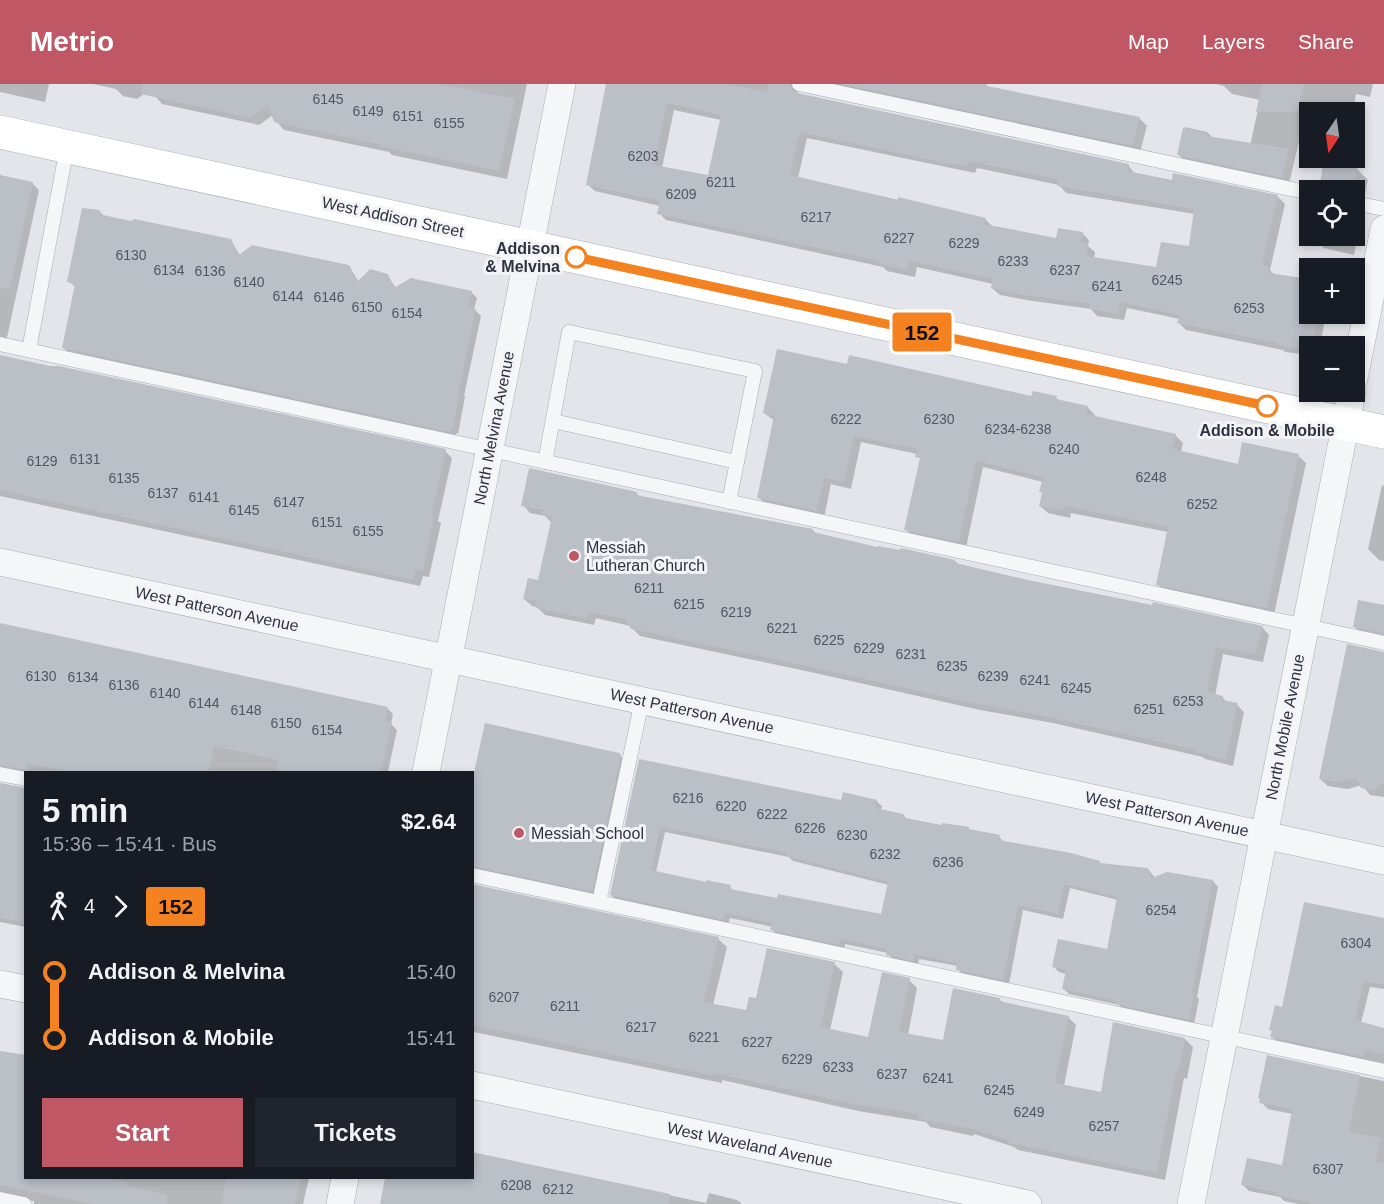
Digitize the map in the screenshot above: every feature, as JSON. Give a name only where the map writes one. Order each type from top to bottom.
[{"type":"street","name":"North Melvina Avenue","points":[[426,771],[562,84]]},
{"type":"street","name":"West Addison Street","points":[[0,132],[1384,432]]},
{"type":"street","points":[[1362,336],[1384,229]]},
{"type":"street","name":"North Mobile Avenue","points":[[1191,1204],[1350,402]]},
{"type":"street","name":"West Patterson Avenue","points":[[0,562],[1384,861]]},
{"type":"street","points":[[0,984],[24,989]]},
{"type":"street","name":"West Waveland Avenue","points":[[474,1085],[1028,1204]]},
{"type":"street","points":[[340,1204],[345,1179]]},
{"type":"lane","points":[[799,84],[1299,191]]},
{"type":"lane","points":[[29,350],[67,147]]},
{"type":"lane","points":[[1365,205],[1384,209]]},
{"type":"lane","points":[[545,462],[569,332],[755,371],[729,502]]},
{"type":"lane","points":[[0,344],[1384,643]]},
{"type":"lane","points":[[553,420],[737,462]]},
{"type":"lane","points":[[599,902],[642,700]]},
{"type":"lane","points":[[0,774],[24,779]]},
{"type":"lane","points":[[474,875],[1384,1071]]},
{"type":"lane","points":[[0,1199],[24,1204]]},
{"type":"building","points":[[143,84],[440,84],[515,99],[499,171],[274,122],[268,105],[250,118],[141,94]]},
{"type":"building","points":[[606,84],[728,84],[767,92],[768,84],[790,84],[797,93],[1129,164],[1127,171],[1172,180],[1173,173],[1278,195],[1262,265],[1268,266],[1268,273],[1299,277],[1299,324],[1316,324],[1314,336],[1299,336],[1299,349],[1177,323],[1179,315],[1120,302],[1118,314],[1089,309],[1090,304],[991,288],[993,279],[910,261],[908,270],[878,264],[879,261],[657,214],[660,201],[586,185]],"holes":[[[667,103],[721,115],[708,175],[654,165]],[[800,132],[968,166],[970,161],[1058,180],[1057,186],[1194,209],[1189,246],[1161,242],[1156,267],[1087,256],[1088,244],[1081,242],[1083,232],[1058,228],[1056,238],[984,224],[986,218],[790,175]]]},
{"type":"building","points":[[842,84],[987,84],[987,86],[1140,117],[1133,146]]},
{"type":"building","points":[[1262,84],[1304,84],[1298,112],[1256,112]]},
{"type":"building","points":[[1183,128],[1207,133],[1207,136],[1289,149],[1282,178],[1177,155]]},
{"type":"building","points":[[1323,168],[1357,168],[1354,180],[1321,180]]},
{"type":"building","points":[[0,175],[33,182],[10,289],[0,288]]},
{"type":"building","points":[[82,208],[99,210],[103,215],[131,221],[134,219],[231,239],[239,255],[252,245],[349,265],[358,281],[370,269],[388,274],[394,288],[411,278],[472,291],[468,307],[476,309],[453,429],[450,429],[450,432],[62,348],[75,284],[67,282]]},
{"type":"building","points":[[777,349],[847,364],[849,355],[1031,396],[1033,391],[1057,396],[1056,399],[1088,406],[1086,414],[1176,434],[1173,449],[1238,464],[1242,442],[1299,454],[1267,608],[1156,585],[1168,527],[1064,506],[1063,511],[1039,506],[1042,493],[1039,492],[1043,477],[976,461],[959,542],[904,530],[920,458],[915,457],[917,449],[854,436],[844,482],[824,478],[817,511],[757,498],[774,416],[763,413]]},
{"type":"building","points":[[0,355],[446,449],[423,571],[416,570],[413,580],[0,490]]},
{"type":"building","points":[[529,468],[637,492],[636,495],[813,529],[813,532],[877,547],[900,550],[901,548],[955,560],[955,563],[1028,580],[1152,605],[1153,602],[1263,626],[1255,655],[1216,647],[1207,692],[1223,696],[1222,700],[1238,703],[1226,760],[1196,752],[1197,750],[1044,716],[971,703],[631,629],[625,619],[589,612],[587,619],[536,608],[537,601],[523,599],[528,578],[538,580],[552,517],[542,515],[543,510],[521,506]]},
{"type":"building","points":[[1358,600],[1384,605],[1384,634],[1353,627]]},
{"type":"building","points":[[0,623],[388,707],[385,721],[392,723],[381,771],[282,771],[276,770],[278,760],[214,746],[209,771],[66,771],[26,763],[26,770],[0,765]]},
{"type":"building","points":[[1347,644],[1384,652],[1384,782],[1375,791],[1361,788],[1356,778],[1339,782],[1319,779]]},
{"type":"building","points":[[485,723],[621,755],[592,892],[474,866],[474,772]]},
{"type":"building","points":[[639,759],[841,800],[843,792],[877,800],[875,808],[903,814],[906,818],[941,825],[942,823],[969,827],[969,829],[1000,835],[999,840],[1071,853],[1100,861],[1100,863],[1148,868],[1152,878],[1167,872],[1213,880],[1189,1020],[1062,989],[1066,970],[1052,967],[1058,939],[1107,949],[1117,897],[1064,884],[1058,914],[1018,905],[1003,980],[956,970],[957,963],[914,954],[913,961],[886,955],[887,949],[840,939],[839,945],[770,930],[772,923],[725,913],[723,920],[610,895]],"holes":[[[660,827],[787,853],[786,856],[888,882],[881,914],[778,894],[777,898],[730,889],[731,885],[651,870]]]},
{"type":"building","points":[[0,783],[24,788],[24,923],[0,918]]},
{"type":"building","points":[[474,884],[719,937],[704,1002],[746,1010],[749,997],[756,998],[767,948],[835,962],[821,1027],[868,1037],[882,972],[910,978],[899,1032],[943,1040],[953,988],[1000,998],[999,1001],[1069,1016],[1055,1083],[1101,1092],[1113,1022],[1185,1038],[1179,1071],[1176,1071],[1157,1173],[1008,1143],[1008,1140],[965,1127],[920,1119],[917,1114],[848,1103],[714,1073],[714,1076],[474,1025]]},
{"type":"building","points":[[1304,902],[1384,918],[1384,985],[1364,981],[1355,1020],[1384,1028],[1384,1054],[1365,1050],[1364,1057],[1270,1037],[1272,1031],[1269,1030],[1275,1005],[1282,1007]]},
{"type":"building","points":[[0,1051],[24,1055],[24,1179],[111,1179],[128,1182],[128,1186],[168,1195],[167,1204],[92,1204],[0,1185]]},
{"type":"building","points":[[1267,1055],[1360,1075],[1349,1132],[1381,1138],[1376,1162],[1384,1164],[1384,1204],[1310,1204],[1276,1195],[1276,1192],[1241,1185],[1247,1158],[1282,1165],[1292,1109],[1259,1103],[1258,1098]]},
{"type":"building","points":[[474,1152],[670,1194],[669,1204],[380,1204],[385,1179],[474,1179]]},
{"type":"building","points":[[226,1179],[301,1179],[295,1204],[222,1204]]},
{"type":"bus line","name":"152","points":[[576,257],[1267,406]]},
{"type":"place","name":"Addison & Melvina","points":[[576,257]]},
{"type":"place","name":"Addison & Mobile","points":[[1267,406]]},
{"type":"place","name":"Messiah Lutheran Church","points":[[574,556]]},
{"type":"place","name":"Messiah School","points":[[519,833]]}]
